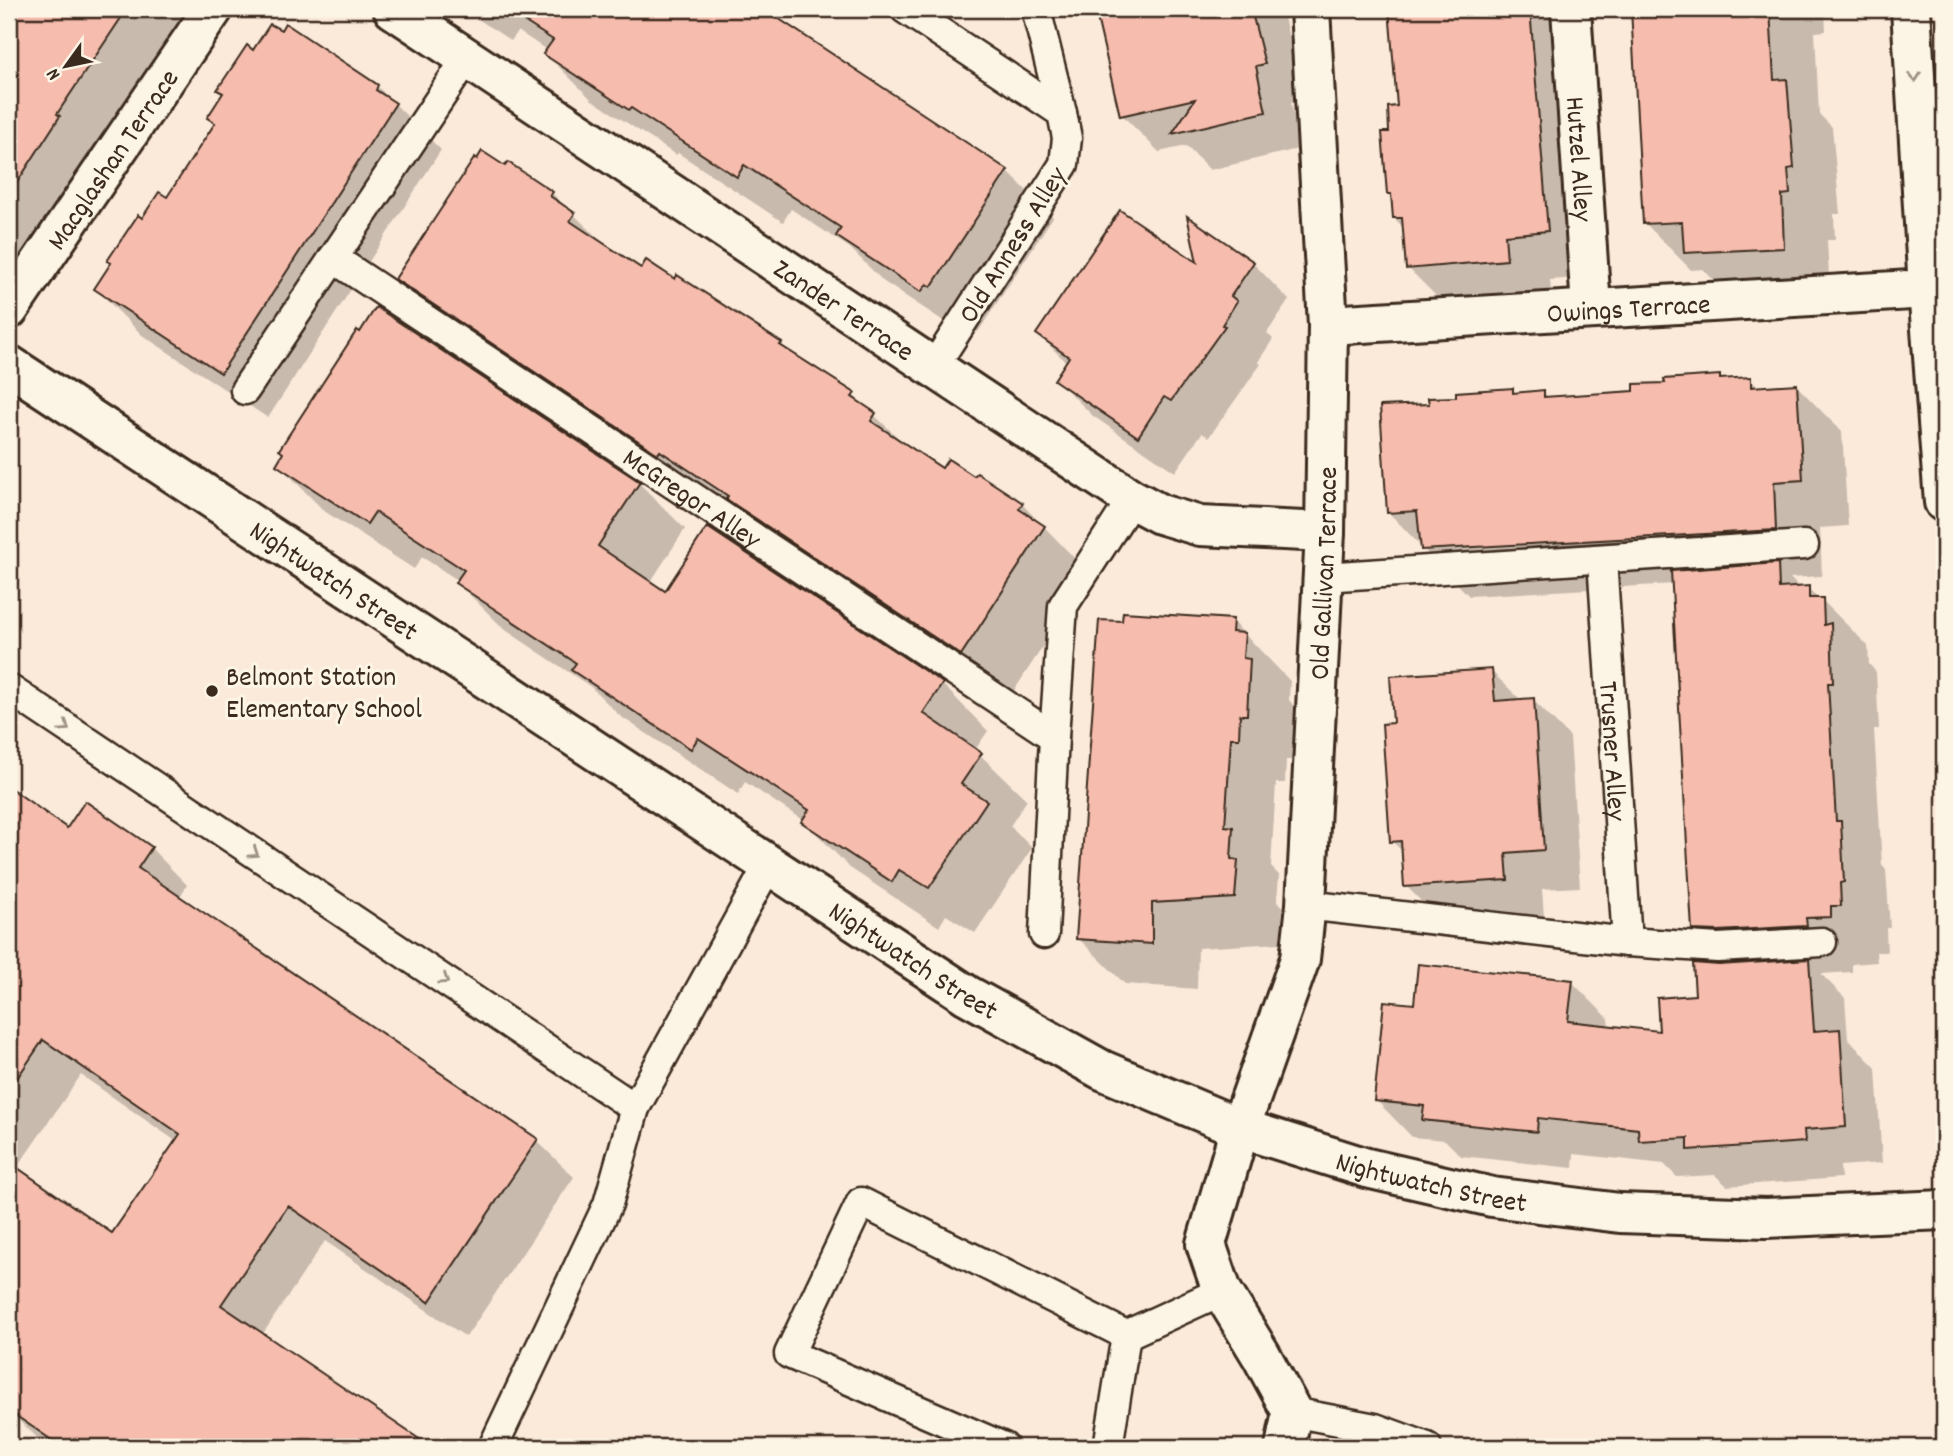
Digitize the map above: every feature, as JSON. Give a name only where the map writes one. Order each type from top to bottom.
[{"type":"street","name":"Macglashan Terrace","points":[[9,309],[213,9]]},
{"type":"street","name":"Zander Terrace","points":[[393,9],[1132,499],[1160,514],[1200,526],[1325,532]]},
{"type":"street","name":"Old Gallivan Terrace","points":[[1288,1429],[1261,1355],[1222,1291],[1206,1244],[1240,1128],[1300,959],[1306,905],[1325,532],[1328,326],[1310,9]]},
{"type":"street","name":"Hutzel Alley","points":[[1571,9],[1591,308]]},
{"type":"street","points":[[1911,9],[1944,502]]},
{"type":"street","name":"Owings Terrace","points":[[1328,326],[1928,289]]},
{"type":"street","name":"Nightwatch Street","points":[[9,365],[978,1002],[1102,1070],[1240,1128],[1367,1168],[1492,1197],[1620,1213],[1766,1218],[1944,1210]]},
{"type":"lane","points":[[905,9],[1062,113]]},
{"type":"lane","name":"Old Anness Alley","points":[[933,368],[1064,164],[1067,138],[1035,9]]},
{"type":"lane","points":[[244,390],[467,58]]},
{"type":"lane","name":"McGregor Alley","points":[[333,258],[1054,737]]},
{"type":"lane","points":[[1044,934],[1063,606],[1132,499]]},
{"type":"lane","points":[[1323,577],[1804,545]]},
{"type":"lane","name":"Trusner Alley","points":[[1602,559],[1627,942]]},
{"type":"lane","points":[[9,689],[635,1108]]},
{"type":"lane","points":[[493,1447],[608,1204],[635,1108],[768,866]]},
{"type":"lane","points":[[1306,905],[1627,942],[1718,948],[1822,942]]},
{"type":"lane","points":[[1004,1447],[789,1354],[862,1202],[1126,1335]]},
{"type":"lane","points":[[1126,1335],[1222,1291]]},
{"type":"lane","points":[[1108,1447],[1126,1335]]},
{"type":"lane","points":[[1288,1429],[1375,1428],[1427,1447]]},
{"type":"building","points":[[9,9],[127,9],[57,114],[60,116],[9,195]]},
{"type":"building","points":[[505,9],[764,9],[1008,170],[931,287],[927,284],[921,292],[836,236],[841,228],[744,165],[737,177],[543,54],[553,40]]},
{"type":"building","points":[[1095,9],[1251,9],[1265,64],[1256,66],[1266,112],[1172,134],[1195,99],[1120,116]]},
{"type":"building","points":[[1389,9],[1530,9],[1548,231],[1505,235],[1507,260],[1406,269],[1402,218],[1393,218],[1391,194],[1387,194],[1382,132],[1389,132],[1388,107],[1397,106]]},
{"type":"building","points":[[1631,9],[1770,9],[1774,80],[1787,79],[1794,168],[1788,169],[1790,194],[1782,195],[1784,248],[1684,253],[1682,222],[1643,224]]},
{"type":"building","points":[[285,23],[378,85],[376,90],[396,103],[221,373],[94,289],[111,263],[107,261],[138,215],[142,218],[159,192],[167,197],[215,123],[207,118],[223,93],[217,90],[247,45],[253,50],[270,24],[281,30]]},
{"type":"building","points":[[482,151],[505,166],[508,162],[553,192],[550,196],[575,213],[570,221],[641,268],[646,260],[675,279],[677,275],[855,393],[852,397],[876,413],[871,421],[942,468],[948,459],[974,476],[977,473],[1023,503],[1019,509],[1045,526],[961,655],[726,499],[728,496],[660,451],[658,454],[395,279],[475,157],[477,159]]},
{"type":"building","points":[[1120,210],[1197,262],[1187,216],[1254,262],[1231,296],[1237,301],[1222,325],[1225,326],[1171,401],[1164,397],[1138,437],[1054,380],[1069,357],[1036,334]]},
{"type":"building","points":[[376,307],[640,482],[598,546],[665,591],[707,527],[943,683],[923,713],[982,753],[961,784],[987,801],[929,888],[899,870],[892,882],[801,822],[809,810],[698,738],[691,749],[571,670],[576,663],[455,583],[464,570],[375,512],[367,524],[276,465],[283,453],[279,450],[357,330],[360,332]]},
{"type":"building","points":[[1720,375],[1720,379],[1751,377],[1751,387],[1797,384],[1803,480],[1774,482],[1776,530],[1421,550],[1417,511],[1387,513],[1380,406],[1429,404],[1428,398],[1456,397],[1456,392],[1513,388],[1513,393],[1544,390],[1544,397],[1634,391],[1634,384],[1665,383],[1664,379]]},
{"type":"building","points":[[1778,563],[1779,588],[1809,586],[1809,598],[1823,598],[1824,625],[1831,623],[1833,683],[1828,683],[1836,821],[1841,821],[1844,882],[1840,883],[1841,906],[1831,906],[1831,917],[1806,918],[1807,926],[1692,930],[1671,571]]},
{"type":"building","points":[[1123,612],[1233,619],[1232,632],[1245,633],[1243,658],[1250,659],[1247,715],[1240,715],[1239,738],[1231,738],[1225,826],[1233,827],[1231,859],[1238,860],[1235,898],[1152,903],[1152,944],[1076,939],[1099,620],[1122,621]]},
{"type":"building","points":[[1492,669],[1495,701],[1534,698],[1544,850],[1506,853],[1508,880],[1404,887],[1401,841],[1390,842],[1382,724],[1393,723],[1390,676]]},
{"type":"building","points":[[9,787],[67,828],[85,801],[152,847],[138,868],[538,1139],[429,1302],[288,1206],[221,1305],[431,1447],[62,1447],[9,1411],[9,1162],[112,1233],[180,1134],[43,1040],[9,1090]]},
{"type":"building","points":[[1809,959],[1814,1031],[1840,1029],[1846,1127],[1804,1130],[1805,1142],[1688,1150],[1688,1138],[1639,1141],[1638,1129],[1538,1118],[1537,1132],[1422,1120],[1424,1106],[1374,1101],[1384,1001],[1414,1004],[1418,964],[1573,980],[1568,1021],[1659,1031],[1657,998],[1695,995],[1693,963],[1719,965]]},
{"type":"place","name":"Belmont Station Elementary School","points":[[212,691]]}]
